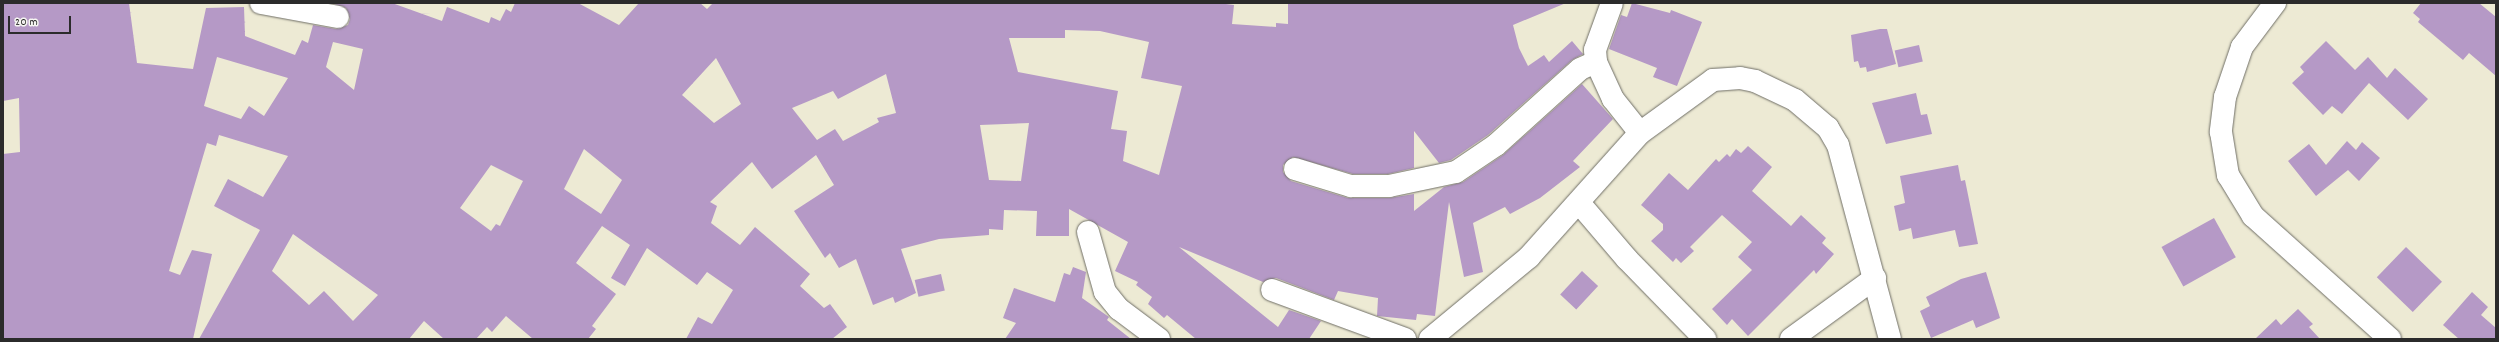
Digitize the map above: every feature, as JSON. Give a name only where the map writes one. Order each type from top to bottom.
[{"type":"street","points":[[260,3],[338,17]]},
{"type":"street","points":[[1612,3],[1595,50],[1596,62],[1613,99],[1640,133]]},
{"type":"street","points":[[2275,3],[2242,47],[2225,97],[2221,132],[2228,175],[2253,216],[2390,339]]},
{"type":"street","points":[[1295,169],[1351,186],[1389,186],[1456,172],[1502,140],[1580,69],[1596,62]]},
{"type":"street","points":[[1430,339],[1529,257],[1580,204],[1640,133],[1713,80],[1756,81],[1795,100],[1828,128],[1838,145],[1875,278],[1890,339]]},
{"type":"street","points":[[1580,204],[1627,259],[1705,339]]},
{"type":"street","points":[[1088,232],[1105,292],[1119,309],[1159,339]]},
{"type":"street","points":[[1790,339],[1875,278]]},
{"type":"street","points":[[1272,290],[1405,339]]},
{"type":"building","points":[[3,3],[129,3],[137,63],[193,69],[206,8],[244,7],[245,36],[295,55],[302,40],[308,43],[313,25],[336,29],[348,25],[350,19],[346,8],[331,3],[392,3],[442,21],[447,7],[489,23],[491,17],[500,21],[506,9],[511,12],[515,3],[578,3],[619,25],[639,3],[700,3],[707,9],[713,3],[1218,3],[1234,5],[1232,24],[1276,27],[1276,23],[1288,24],[1288,3],[1566,3],[1513,25],[1519,48],[1528,66],[1544,55],[1549,62],[1572,41],[1583,54],[1572,60],[1488,135],[1451,160],[1439,163],[1414,131],[1414,168],[1388,174],[1353,174],[1293,157],[1283,165],[1283,172],[1291,181],[1348,198],[1389,198],[1414,194],[1414,211],[1444,187],[1463,182],[1503,155],[1582,84],[1613,119],[1573,161],[1580,167],[1540,198],[1510,214],[1505,207],[1473,223],[1483,272],[1464,277],[1449,202],[1435,316],[1417,314],[1416,320],[1377,316],[1378,298],[1338,291],[1334,300],[1276,278],[1263,282],[1179,247],[1278,327],[1289,310],[1321,321],[1309,339],[1196,339],[1167,315],[1164,318],[1148,304],[1152,297],[1136,285],[1138,282],[1115,271],[1128,242],[1069,209],[1069,236],[1036,236],[1037,211],[1004,210],[1003,230],[989,229],[989,235],[939,239],[901,249],[916,293],[895,303],[893,297],[873,305],[856,259],[839,268],[830,253],[825,258],[794,211],[834,185],[816,155],[772,189],[752,162],[710,202],[717,206],[711,223],[740,245],[755,227],[810,274],[800,286],[824,308],[830,304],[847,327],[832,339],[686,339],[698,317],[712,324],[733,290],[707,272],[697,285],[647,248],[625,286],[611,278],[630,245],[602,226],[576,263],[616,294],[592,326],[596,329],[588,339],[533,339],[506,316],[492,332],[487,327],[476,339],[444,339],[424,321],[409,339],[199,339],[260,230],[214,206],[228,179],[263,197],[288,156],[219,135],[216,146],[207,143],[169,271],[180,275],[192,250],[212,254],[193,339],[3,339],[3,154],[20,152],[19,98],[3,101]],"holes":[[[1065,30],[1100,31],[1149,42],[1141,78],[1182,86],[1159,175],[1123,161],[1127,131],[1111,129],[1118,91],[1018,72],[1009,38],[1065,38]],[[333,42],[363,49],[354,90],[326,67]],[[217,57],[288,78],[264,116],[249,106],[241,119],[204,106]],[[716,58],[741,104],[714,123],[682,95]],[[886,74],[896,113],[877,118],[879,122],[843,141],[835,129],[817,140],[792,108],[833,91],[838,99]],[[1029,123],[1021,181],[989,180],[980,125]],[[584,149],[622,180],[601,214],[564,189]],[[491,165],[523,181],[500,226],[496,224],[491,231],[460,208]],[[293,234],[378,295],[353,321],[324,291],[309,305],[272,271]]]},
{"type":"building","points":[[1632,3],[1670,13],[1671,10],[1702,22],[1677,86],[1653,77],[1657,68],[1609,49],[1621,15],[1627,17]]},
{"type":"building","points":[[2421,3],[2479,3],[2496,17],[2496,76],[2469,53],[2463,60],[2418,22],[2420,19],[2413,13]]},
{"type":"building","points":[[1887,29],[1896,64],[1867,72],[1866,67],[1860,68],[1858,61],[1854,62],[1851,35]]},
{"type":"building","points":[[2326,41],[2355,70],[2368,57],[2387,78],[2395,68],[2428,99],[2408,120],[2369,83],[2342,114],[2332,106],[2323,115],[2292,83],[2304,72],[2300,67]]},
{"type":"building","points":[[1919,45],[1923,62],[1898,67],[1895,51]]},
{"type":"building","points":[[1916,93],[1921,115],[1927,114],[1932,134],[1886,144],[1872,103]]},
{"type":"building","points":[[2347,141],[2356,150],[2362,142],[2380,158],[2359,181],[2348,170],[2316,196],[2288,161],[2309,144],[2326,165]]},
{"type":"building","points":[[1748,146],[1772,167],[1752,191],[1791,226],[1801,215],[1826,238],[1822,243],[1834,254],[1816,274],[1814,270],[1748,336],[1732,319],[1727,325],[1712,309],[1752,270],[1738,257],[1752,242],[1722,215],[1690,247],[1694,251],[1681,263],[1676,258],[1673,262],[1651,241],[1663,230],[1663,224],[1641,205],[1669,173],[1688,190],[1716,159],[1719,162],[1727,154],[1730,157],[1736,149],[1741,153]]},
{"type":"building","points":[[1958,165],[1961,181],[1965,180],[1978,244],[1959,247],[1955,230],[1913,239],[1911,228],[1899,231],[1894,206],[1905,203],[1900,176]]},
{"type":"building","points":[[2214,218],[2236,257],[2183,286],[2162,247]]},
{"type":"building","points":[[2406,247],[2442,282],[2413,312],[2377,277]]},
{"type":"building","points":[[1073,267],[1086,272],[1082,298],[1109,317],[1107,320],[1131,339],[1005,339],[1016,323],[1003,318],[1014,288],[1055,302],[1064,273],[1070,275]]},
{"type":"building","points":[[1582,271],[1598,286],[1576,309],[1560,294]]},
{"type":"building","points":[[1986,272],[2000,318],[1976,328],[1973,320],[1931,338],[1920,311],[1930,306],[1926,297],[1961,279]]},
{"type":"building","points":[[941,274],[945,291],[919,297],[915,280]]},
{"type":"building","points":[[2472,292],[2488,307],[2481,315],[2496,328],[2496,339],[2459,339],[2443,325]]},
{"type":"building","points":[[2298,309],[2313,324],[2309,327],[2320,339],[2255,339],[2276,319],[2281,325]]}]
